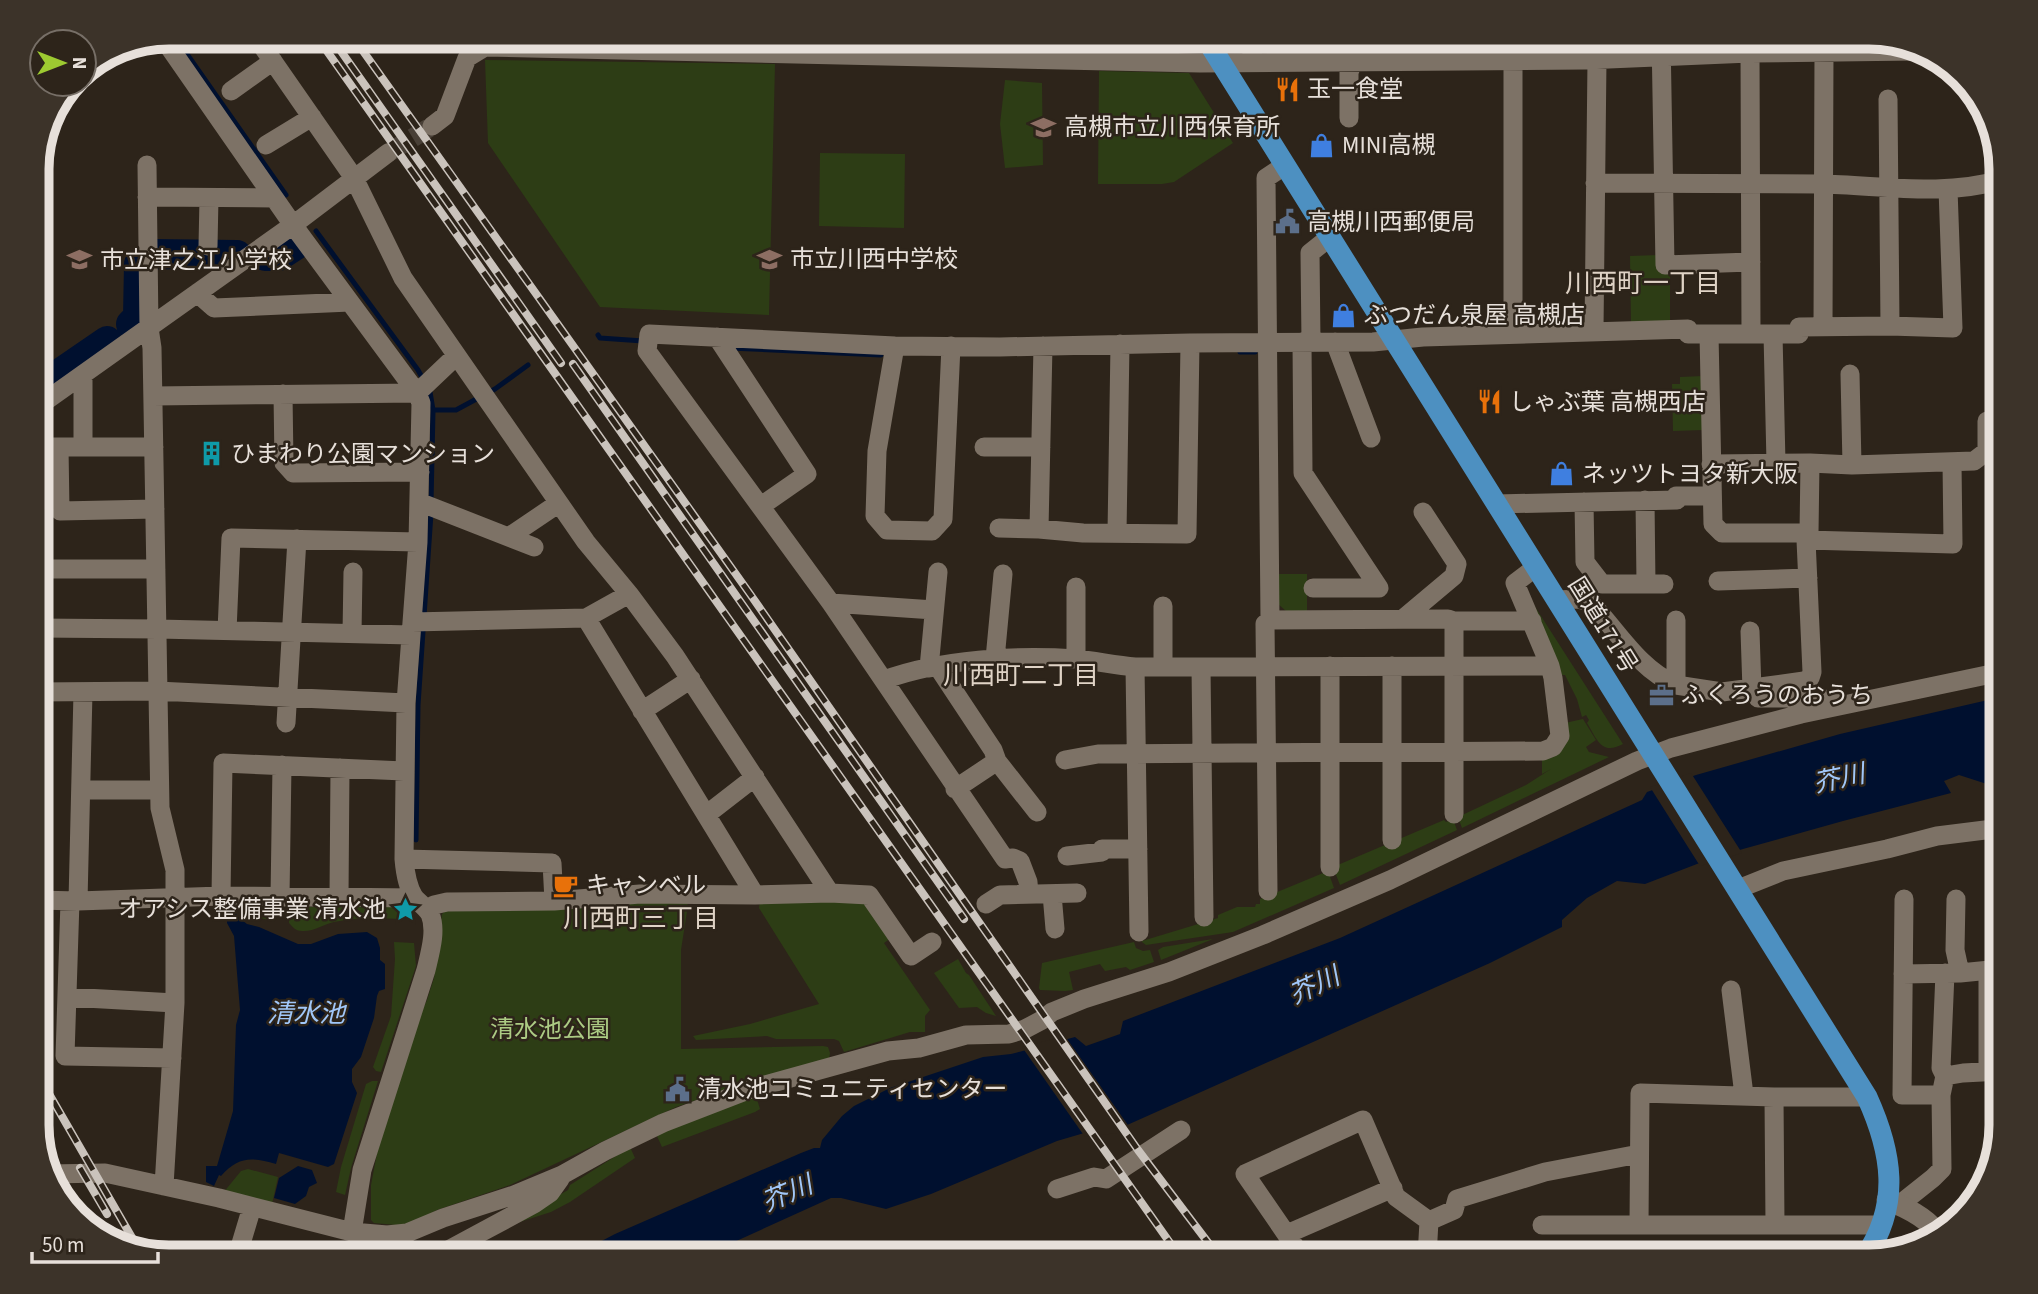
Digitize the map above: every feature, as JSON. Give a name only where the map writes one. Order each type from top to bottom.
[{"type":"highway","name":"国道171号","points":[[1212,49],[1867,1097],[1887,1151],[1893,1203],[1871,1245]]},
{"type":"street","points":[[171,49],[293,225],[417,393],[421,403],[417,625],[405,703],[404,859],[405,872],[421,904],[431,916],[432,924],[429,959],[362,1170],[352,1232]]},
{"type":"street","points":[[264,49],[354,178],[403,278],[586,542],[629,594],[691,679],[830,892]]},
{"type":"street","points":[[432,126],[445,116],[467,58],[482,49]]},
{"type":"street","points":[[577,49],[1221,63],[1591,60],[1750,53],[1891,51]]},
{"type":"street","points":[[1252,49],[1252,62]]},
{"type":"street","points":[[1349,118],[1349,72],[1354,60],[1354,49]]},
{"type":"street","points":[[1426,49],[1426,60]]},
{"type":"street","points":[[1508,49],[1513,334]]},
{"type":"street","points":[[1588,49],[1591,60],[1595,183],[1594,330]]},
{"type":"street","points":[[1661,49],[1665,265],[1751,262]]},
{"type":"street","points":[[1824,52],[1824,327]]},
{"type":"street","points":[[1750,53],[1751,334]]},
{"type":"street","points":[[231,91],[273,61]]},
{"type":"street","points":[[1888,99],[1890,326]]},
{"type":"street","points":[[266,145],[312,117]]},
{"type":"street","points":[[49,399],[293,225],[388,153]]},
{"type":"street","points":[[147,165],[159,790],[160,808],[174,870],[175,897],[172,1059],[164,1186]]},
{"type":"street","points":[[1270,620],[1266,178],[1284,166]]},
{"type":"street","points":[[1595,183],[1823,184],[1948,189],[1989,183]]},
{"type":"street","points":[[1029,894],[1028,882],[1020,861],[1013,858],[1004,859],[831,603],[647,351],[649,334],[895,346],[1120,344],[1190,349],[1267,342],[1395,341],[1423,337],[1594,330],[1688,329],[1688,334],[1799,334],[1799,327],[1953,328],[1948,189]]},
{"type":"street","points":[[147,197],[274,198]]},
{"type":"street","points":[[208,246],[209,198]]},
{"type":"street","points":[[1313,588],[1380,588],[1303,473],[1310,253],[1330,237]]},
{"type":"street","points":[[197,293],[214,308],[350,302]]},
{"type":"street","points":[[1709,334],[1713,524],[1721,533],[1953,544],[1952,462]]},
{"type":"street","points":[[1773,334],[1776,463]]},
{"type":"street","points":[[717,337],[807,474],[761,506]]},
{"type":"street","points":[[1335,342],[1371,438]]},
{"type":"street","points":[[1117,533],[1120,344]]},
{"type":"street","points":[[895,346],[877,451],[874,516],[887,530],[932,531],[943,519],[951,346]]},
{"type":"street","points":[[1039,529],[1043,346]]},
{"type":"street","points":[[999,528],[1083,533],[1187,534],[1190,349]]},
{"type":"street","points":[[153,396],[417,393],[456,356]]},
{"type":"street","points":[[1850,374],[1852,465]]},
{"type":"street","points":[[83,375],[83,447]]},
{"type":"street","points":[[283,394],[284,463],[293,473],[420,472]]},
{"type":"street","points":[[1711,464],[1852,465],[1974,461],[1987,451],[1989,421]]},
{"type":"street","points":[[49,447],[154,447]]},
{"type":"street","points":[[59,447],[60,511],[155,509]]},
{"type":"street","points":[[984,447],[1041,447]]},
{"type":"street","points":[[1722,692],[1752,690],[1810,678],[1812,672],[1807,536],[1810,463]]},
{"type":"street","points":[[1496,504],[1677,500],[1676,496],[1712,496]]},
{"type":"street","points":[[1584,502],[1585,562],[1602,584],[1655,584],[1645,500]]},
{"type":"street","points":[[419,502],[534,547]]},
{"type":"street","points":[[510,536],[559,503]]},
{"type":"street","points":[[1404,618],[1454,576],[1457,564],[1423,512]]},
{"type":"street","points":[[227,631],[231,538],[418,542]]},
{"type":"street","points":[[286,723],[297,538]]},
{"type":"street","points":[[1066,760],[1086,755],[1543,751],[1553,747],[1560,736],[1560,723],[1550,666],[1515,583],[1536,567]]},
{"type":"street","points":[[49,569],[156,569]]},
{"type":"street","points":[[352,634],[353,572]]},
{"type":"street","points":[[938,572],[934,610],[934,667],[993,750],[997,761],[1037,812]]},
{"type":"street","points":[[995,659],[1003,574]]},
{"type":"street","points":[[1718,580],[1808,578]]},
{"type":"street","points":[[1076,587],[1076,659]]},
{"type":"street","points":[[1437,592],[1451,620],[1454,666],[1454,814]]},
{"type":"street","points":[[49,628],[352,634],[417,625],[586,618],[629,594]]},
{"type":"street","points":[[1557,600],[1579,599],[1591,603],[1643,663],[1676,685],[1758,698],[1821,698],[1844,705]]},
{"type":"street","points":[[831,603],[934,610]]},
{"type":"street","points":[[1163,606],[1163,667]]},
{"type":"street","points":[[586,618],[755,895]]},
{"type":"street","points":[[1268,891],[1265,624],[1270,620],[1404,618],[1532,621]]},
{"type":"street","points":[[1676,620],[1676,685]]},
{"type":"street","points":[[1750,631],[1752,690]]},
{"type":"street","points":[[884,680],[953,663],[995,659],[1076,659],[1135,667],[1550,666]]},
{"type":"street","points":[[1330,666],[1330,867]]},
{"type":"street","points":[[1392,666],[1392,840]]},
{"type":"street","points":[[1135,667],[1139,932]]},
{"type":"street","points":[[1201,667],[1204,917]]},
{"type":"street","points":[[60,1174],[105,1173],[352,1232],[387,1235],[407,1233],[443,1217],[514,1195],[562,1175],[640,1133],[751,1089],[888,1051],[919,1048],[966,1035],[1009,1034],[1025,1029],[1073,1003],[1169,972],[1263,935],[1658,760],[1745,729],[1989,675]]},
{"type":"street","points":[[642,711],[691,679]]},
{"type":"street","points":[[49,692],[157,691],[405,703]]},
{"type":"street","points":[[83,692],[81,790],[65,1056],[172,1059]]},
{"type":"street","points":[[955,789],[997,761]]},
{"type":"street","points":[[221,897],[223,763],[404,771]]},
{"type":"street","points":[[280,897],[282,765]]},
{"type":"street","points":[[339,897],[340,768]]},
{"type":"street","points":[[706,815],[755,777]]},
{"type":"street","points":[[81,790],[159,790]]},
{"type":"street","points":[[1734,882],[1937,836],[1989,830]]},
{"type":"street","points":[[1068,856],[1102,852],[1102,849],[1138,849]]},
{"type":"street","points":[[404,859],[552,863],[554,901]]},
{"type":"street","points":[[49,900],[339,897],[434,905],[447,902],[554,901],[640,894],[755,895],[830,892],[869,895],[911,956],[932,942]]},
{"type":"street","points":[[986,904],[1000,895],[1077,893]]},
{"type":"street","points":[[1052,894],[1055,929]]},
{"type":"street","points":[[1904,899],[1902,1095],[1943,1085],[1963,1073],[1989,1072]]},
{"type":"street","points":[[1932,1227],[1893,1203],[1933,1178],[1942,1169],[1941,1068],[1955,950],[1956,899]]},
{"type":"street","points":[[1903,974],[1989,970]]},
{"type":"street","points":[[1731,990],[1744,1096]]},
{"type":"street","points":[[67,997],[174,1003]]},
{"type":"street","points":[[1639,1225],[1640,1093],[1867,1097]]},
{"type":"street","points":[[1774,1097],[1775,1225]]},
{"type":"street","points":[[1294,1245],[1245,1174],[1363,1121],[1396,1197],[1429,1222]]},
{"type":"street","points":[[1057,1189],[1094,1177],[1106,1179],[1181,1130]]},
{"type":"street","points":[[1429,1222],[1454,1210],[1457,1199],[1545,1172],[1639,1154]]},
{"type":"street","points":[[457,1245],[550,1193],[562,1175]]},
{"type":"street","points":[[1287,1234],[1393,1188]]},
{"type":"street","points":[[241,1245],[252,1207]]},
{"type":"street","points":[[1426,1245],[1429,1222]]},
{"type":"street","points":[[1542,1225],[1882,1225]]},
{"type":"street","points":[[401,1245],[407,1233]]},
{"type":"green space","points":[[485,60],[775,64],[769,315],[600,307],[488,143]]},
{"type":"green space","points":[[1099,71],[1189,73],[1233,143],[1174,182],[1098,184]]},
{"type":"green space","points":[[1005,80],[1042,83],[1043,165],[1005,168],[1000,124]]},
{"type":"green space","points":[[820,153],[905,154],[904,228],[819,226]]},
{"type":"green space","points":[[1658,255],[1670,271],[1670,323],[1631,323],[1630,256]]},
{"type":"green space","points":[[1703,376],[1704,430],[1673,431],[1672,384],[1680,384],[1680,377]]},
{"type":"green space","points":[[1278,574],[1307,574],[1307,611],[1286,611],[1278,604]]},
{"type":"green space","points":[[1532,602],[1623,744],[1605,747],[1594,735],[1586,715],[1582,717],[1577,699],[1565,675],[1562,675]]},
{"type":"green space","points":[[1583,719],[1596,740],[1586,747],[1589,752],[1609,757],[1462,828],[1458,817],[1526,785],[1551,769],[1542,774],[1542,759],[1565,723]]},
{"type":"green space","points":[[1453,819],[1457,830],[1340,885],[1333,867],[1444,820],[1446,822]]},
{"type":"green space","points":[[1328,871],[1334,888],[1233,932],[1146,945],[1142,942],[1218,918],[1218,915],[1237,907],[1255,907],[1260,904],[1260,899]]},
{"type":"green space","name":"清水池公園","points":[[684,899],[688,905],[681,950],[681,1049],[823,1046],[828,1047],[829,1059],[753,1080],[676,1107],[510,1185],[437,1210],[412,1223],[374,1223],[371,1220],[371,1185],[378,1148],[416,1023],[434,978],[442,914],[448,908]]},
{"type":"green space","points":[[864,899],[891,938],[884,943],[930,1010],[925,1016],[925,1032],[910,1032],[844,1052],[839,1041],[834,1039],[776,1039],[767,1036],[696,1040],[693,1036],[750,1024],[819,1004],[759,908],[760,900]]},
{"type":"green space","points":[[244,906],[278,907],[277,916],[274,921],[251,916]]},
{"type":"green space","points":[[288,907],[401,907],[401,919],[351,919],[300,931],[289,923]]},
{"type":"green space","points":[[1213,939],[1161,960],[1158,950],[1163,947]]},
{"type":"green space","points":[[394,942],[414,943],[416,966],[381,1072],[373,1067],[391,1016]]},
{"type":"green space","points":[[1134,942],[1136,948],[1150,950],[1154,962],[1130,970],[1126,967],[1105,971],[1100,964],[1069,972],[1073,990],[1039,988],[1042,963]]},
{"type":"green space","points":[[958,959],[996,1016],[977,1007],[959,1008],[934,973]]},
{"type":"green space","points":[[378,1081],[345,1195],[336,1192],[341,1167],[366,1084]]},
{"type":"green space","points":[[756,1096],[760,1109],[755,1112],[662,1147],[656,1134]]},
{"type":"green space","points":[[630,1147],[635,1158],[570,1202],[551,1212],[504,1227],[568,1190],[570,1185]]},
{"type":"green space","points":[[248,1169],[278,1177],[272,1204],[223,1193],[241,1171]]},
{"type":"water","name":"芥川","points":[[1989,700],[1989,785],[1959,775],[1944,781],[1951,793],[1743,849],[1645,884],[1617,881],[1587,898],[1562,920],[1562,927],[1490,963],[1116,1130],[1091,1131],[1057,1141],[931,1194],[886,1209],[831,1198],[727,1245],[594,1245],[801,1153],[820,1148],[822,1140],[842,1116],[854,1106],[890,1088],[983,1057],[1011,1054],[1075,1037],[1086,1046],[1120,1034],[1123,1021],[1340,938],[1642,800],[1647,792],[1696,775],[1840,734]]},
{"type":"water","name":"清水池","points":[[222,907],[232,907],[238,917],[247,924],[298,944],[311,944],[338,934],[367,932],[377,938],[380,960],[385,964],[385,989],[379,991],[374,1018],[361,1057],[352,1069],[352,1082],[357,1093],[334,1164],[328,1167],[279,1153],[276,1164],[246,1160],[219,1175],[214,1186],[206,1182],[206,1166],[217,1166],[233,1111],[236,1025],[240,1010],[234,936],[227,923],[227,916],[222,913]]},
{"type":"water","points":[[298,1166],[312,1170],[317,1183],[309,1187],[306,1196],[295,1204],[274,1198],[279,1178]]},
{"type":"pier","points":[[1691,773],[1742,853],[1700,866],[1650,787]]},
{"type":"pier","points":[[1065,1036],[1130,1128],[1117,1133],[1085,1137],[1022,1047]]},
{"type":"waterway","points":[[183,49],[286,195]]},
{"type":"waterway","points":[[316,231],[418,370],[430,392],[433,410],[431,503]]},
{"type":"waterway","points":[[265,256],[279,256],[299,243]]},
{"type":"waterway","points":[[154,254],[237,255]]},
{"type":"waterway","points":[[131,324],[138,317],[139,264]]},
{"type":"waterway","points":[[598,335],[600,338],[643,341]]},
{"type":"waterway","points":[[49,381],[107,341]]},
{"type":"waterway","points":[[730,348],[881,355]]},
{"type":"waterway","points":[[1240,352],[1255,352]]},
{"type":"waterway","points":[[433,410],[456,410],[495,389],[528,365]]},
{"type":"waterway","points":[[416,840],[418,705],[431,513]]},
{"type":"tunnel","points":[[388,153],[432,126]]},
{"type":"railway","points":[[325,49],[1172,1245]]},
{"type":"railway","points":[[339,49],[561,363]]},
{"type":"railway","points":[[362,49],[750,594],[1138,1150],[1210,1245]]},
{"type":"railway","points":[[573,364],[964,919]]},
{"type":"railway","points":[[49,1094],[133,1240]]},
{"type":"railway","points":[[80,1168],[107,1214]]},
{"type":"place","name":"玉一食堂","points":[[1287,89]]},
{"type":"place","name":"高槻市立川西保育所","points":[[1044,127]]},
{"type":"place","name":"MINI高槻","points":[[1322,145]]},
{"type":"place","name":"高槻川西郵便局","points":[[1287,222]]},
{"type":"place","name":"市立川西中学校","points":[[770,259]]},
{"type":"place","name":"市立津之江小学校","points":[[80,260]]},
{"type":"place","name":"ぶつだん泉屋 高槻店","points":[[1344,315]]},
{"type":"place","name":"しゃぶ葉 高槻西店","points":[[1489,402]]},
{"type":"place","name":"ひまわり公園マンション","points":[[211,454]]},
{"type":"place","name":"ネッツトヨタ新大阪","points":[[1562,474]]},
{"type":"place","name":"ふくろうのおうち","points":[[1661,695]]},
{"type":"place","name":"キャンベル","points":[[566,885]]},
{"type":"place","name":"オアシス整備事業 清水池","points":[[406,909]]},
{"type":"place","name":"清水池コミュニティセンター","points":[[677,1089]]},
{"type":"district","name":"川西町一丁目","points":[[1643,283]]},
{"type":"district","name":"川西町二丁目","points":[[1021,675]]},
{"type":"district","name":"川西町三丁目","points":[[641,918]]}]
